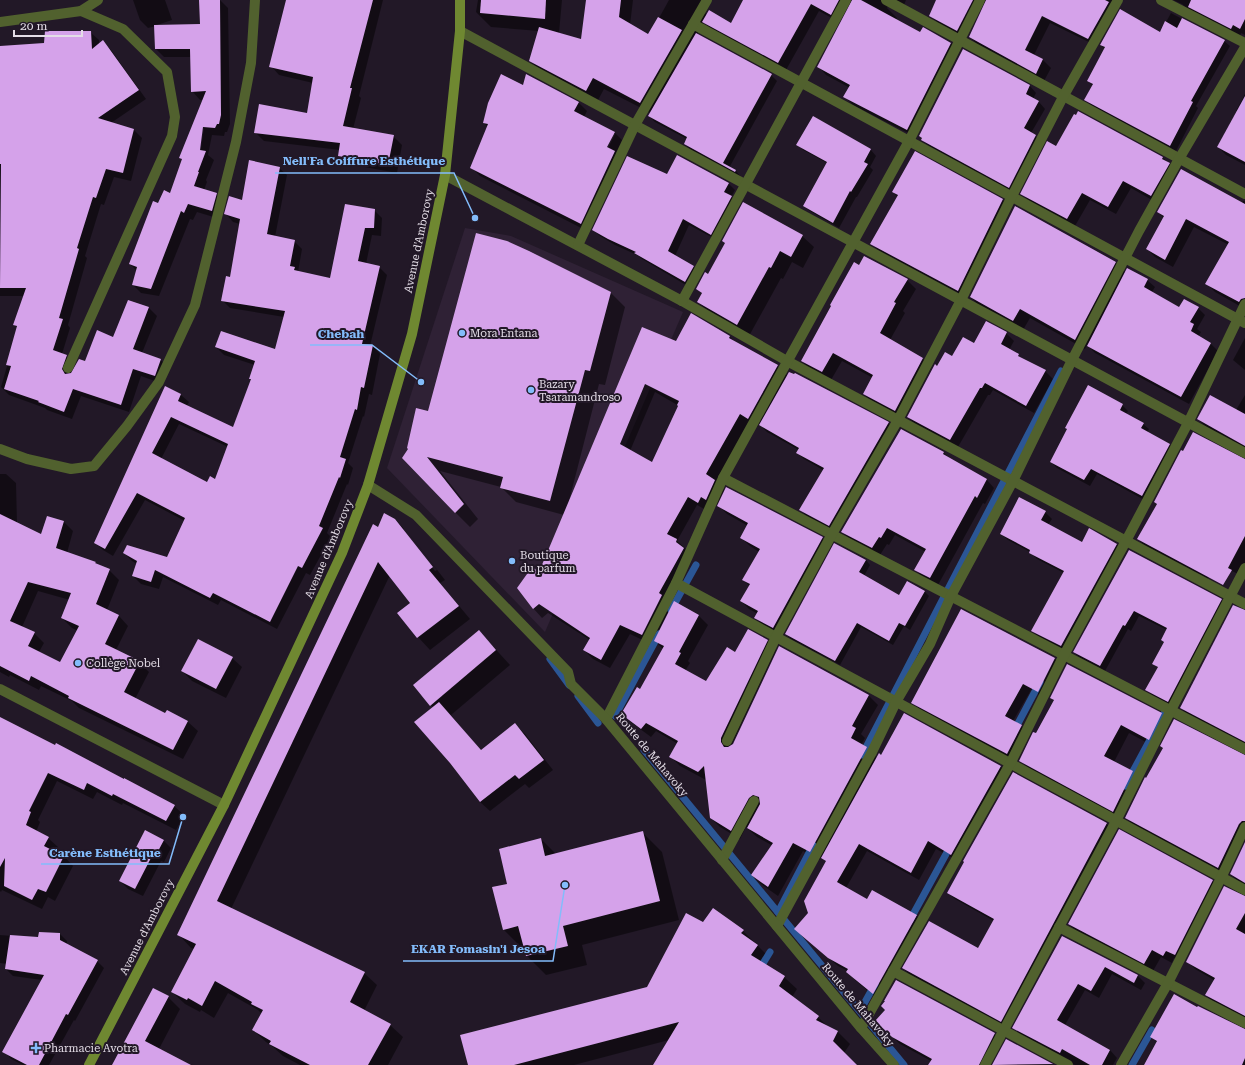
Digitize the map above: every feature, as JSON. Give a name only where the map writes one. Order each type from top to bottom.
[{"type":"main road","name":"Avenue d'Amborovy","points":[[89,1065],[224,805],[342,553],[368,485],[412,334],[445,175],[460,31],[460,0]]},
{"type":"street","points":[[0,22],[81,11],[98,0]]},
{"type":"street","points":[[0,449],[27,459],[71,469],[94,466],[127,426],[159,382],[195,305],[199,290],[236,142],[251,63],[255,0]]},
{"type":"street","points":[[578,245],[635,125],[707,0]]},
{"type":"street","points":[[682,301],[846,0]]},
{"type":"street","points":[[886,0],[1245,194]]},
{"type":"street","points":[[606,719],[676,583],[723,478],[909,141],[959,39],[980,0]]},
{"type":"street","points":[[727,740],[776,637],[832,534],[898,420],[961,300],[1012,196],[1064,97],[1118,0]]},
{"type":"street","points":[[1161,0],[1245,43]]},
{"type":"street","points":[[68,368],[172,136],[175,117],[167,72],[123,29],[81,11]]},
{"type":"street","points":[[693,24],[1241,321]]},
{"type":"street","points":[[460,31],[1245,453]]},
{"type":"street","points":[[776,926],[872,752],[896,702],[930,644],[951,596],[1013,481],[1072,360],[1125,258],[1245,47]]},
{"type":"street","points":[[445,175],[682,301],[787,361],[1245,604]]},
{"type":"street","points":[[861,1028],[1010,764],[1064,654],[1126,541],[1241,321],[1245,304]]},
{"type":"street","points":[[723,478],[1245,749]]},
{"type":"street","name":"Route de Mahavoky","points":[[368,485],[416,515],[568,672],[571,684],[606,719],[724,855],[776,926],[861,1028],[894,1065]]},
{"type":"street","points":[[985,1065],[1116,821],[1170,710],[1245,568]]},
{"type":"street","points":[[676,583],[1245,890]]},
{"type":"street","points":[[0,689],[224,805]]},
{"type":"street","points":[[724,855],[754,801]]},
{"type":"street","points":[[1121,1065],[1168,983],[1245,827]]},
{"type":"street","points":[[1059,927],[1245,1023]]},
{"type":"street","points":[[893,971],[1068,1065]]},
{"type":"shaded area","name":"Bazary Tsaramandroso","points":[[465,228],[511,236],[683,312],[545,632],[387,468]]},
{"type":"building","points":[[199,0],[220,0],[221,115],[219,124],[217,124],[215,128],[203,127],[200,150],[206,151],[194,186],[217,193],[212,211],[188,204],[184,213],[181,211],[151,289],[132,285],[137,267],[129,264],[153,201],[158,203],[164,190],[170,193],[182,159],[179,158],[206,91],[191,92],[190,49],[155,49],[154,25],[200,24]]},
{"type":"building","points":[[286,0],[373,0],[350,88],[352,88],[343,126],[394,135],[388,165],[338,156],[340,143],[254,133],[259,104],[307,113],[313,77],[269,67]]},
{"type":"building","points":[[481,0],[546,0],[545,19],[480,13]]},
{"type":"building","points":[[586,0],[621,0],[619,17],[648,34],[658,17],[682,30],[640,103],[593,78],[586,91],[529,61],[539,27],[581,39]]},
{"type":"building","points":[[743,0],[839,0],[831,15],[811,4],[778,63],[702,22],[709,10],[731,23]]},
{"type":"building","points":[[852,0],[861,0],[920,32],[923,27],[951,43],[907,130],[843,97],[850,85],[817,67]]},
{"type":"building","points":[[936,0],[973,0],[957,31],[929,16]]},
{"type":"building","points":[[986,0],[1105,0],[1109,2],[1088,39],[1042,16],[1025,50],[1043,59],[1036,74],[969,37]]},
{"type":"building","points":[[1191,0],[1245,0],[1245,19],[1240,29],[1233,25],[1231,29],[1188,7]]},
{"type":"building","points":[[1120,9],[1160,32],[1165,21],[1177,28],[1182,18],[1225,40],[1191,101],[1193,102],[1170,146],[1084,100],[1093,84],[1087,81],[1105,47],[1100,45]]},
{"type":"building","points":[[45,31],[91,31],[92,49],[103,40],[139,90],[98,118],[134,129],[123,173],[106,169],[96,198],[93,197],[77,248],[79,249],[59,318],[63,319],[53,350],[67,355],[62,369],[65,374],[71,373],[79,359],[85,361],[97,330],[113,337],[128,300],[149,307],[133,349],[161,359],[155,376],[133,369],[121,405],[73,389],[64,412],[38,402],[39,401],[4,389],[11,366],[6,365],[17,326],[13,325],[26,288],[0,288],[0,46],[44,43]]},
{"type":"building","points":[[696,33],[772,74],[723,163],[736,170],[735,172],[684,144],[687,137],[648,116]]},
{"type":"building","points":[[963,49],[1030,85],[1026,94],[1039,101],[1024,128],[1036,135],[1009,188],[921,140],[922,138],[919,136]]},
{"type":"building","points":[[501,74],[523,85],[526,74],[579,102],[574,111],[615,132],[607,147],[615,151],[581,224],[470,168],[488,124],[483,123],[488,103]]},
{"type":"building","points":[[1245,96],[1245,162],[1217,147]]},
{"type":"building","points":[[1078,111],[1163,157],[1162,159],[1170,163],[1151,196],[1123,181],[1108,207],[1082,193],[1067,219],[1020,194],[1047,141],[1056,146],[1074,114],[1076,115]]},
{"type":"building","points":[[813,116],[871,149],[864,162],[868,164],[851,192],[850,191],[833,223],[803,206],[827,162],[796,145]]},
{"type":"building","points":[[915,151],[1003,199],[958,291],[870,244],[898,195],[892,192]]},
{"type":"building","points":[[677,155],[729,183],[724,192],[732,196],[711,235],[683,219],[668,251],[694,266],[685,282],[634,253],[636,252],[592,230],[627,156],[667,174]]},
{"type":"building","points":[[249,160],[280,167],[267,234],[295,240],[290,266],[295,267],[294,270],[330,278],[345,204],[375,209],[374,228],[365,228],[358,261],[380,266],[362,344],[373,345],[364,388],[361,387],[357,410],[355,409],[340,457],[346,459],[340,478],[339,477],[319,526],[323,528],[302,568],[298,566],[270,622],[213,593],[210,598],[155,570],[151,582],[132,576],[137,561],[123,553],[127,545],[167,557],[185,518],[137,493],[105,549],[94,543],[165,386],[181,394],[178,401],[233,427],[251,379],[249,379],[255,361],[215,347],[221,331],[275,349],[285,311],[221,301],[226,276],[230,277],[240,219],[224,214],[229,196],[242,200]],"holes":[[[171,417],[228,444],[215,479],[210,476],[207,482],[152,453]]]},
{"type":"building","points":[[1181,169],[1245,204],[1245,298],[1241,299],[1239,302],[1205,284],[1229,242],[1186,219],[1165,260],[1146,249],[1164,216],[1157,212]]},
{"type":"building","points":[[743,202],[803,235],[791,257],[780,251],[771,268],[769,267],[737,325],[697,302],[702,293],[696,289],[705,272],[708,274],[725,243],[722,241]]},
{"type":"building","points":[[1015,206],[1116,262],[1075,340],[1020,309],[1013,321],[970,297]]},
{"type":"building","points":[[476,233],[507,241],[611,292],[590,371],[585,370],[550,501],[500,488],[503,477],[427,457],[464,504],[455,513],[402,458],[408,449],[416,408],[428,411]]},
{"type":"building","points":[[864,256],[908,279],[894,302],[896,303],[880,333],[923,358],[895,411],[863,394],[873,375],[833,353],[822,372],[801,361],[854,262],[859,265]]},
{"type":"building","points":[[1127,268],[1148,279],[1144,287],[1179,307],[1184,299],[1199,307],[1190,322],[1194,324],[1191,331],[1211,343],[1181,397],[1087,346]]},
{"type":"building","points":[[691,313],[730,336],[729,338],[778,365],[748,419],[740,414],[706,474],[715,480],[706,500],[701,497],[698,503],[688,497],[667,534],[677,539],[676,542],[684,548],[659,593],[662,595],[642,635],[620,625],[601,660],[583,650],[590,638],[539,604],[533,609],[517,588],[532,567],[539,572],[642,327],[676,341]],"holes":[[[645,384],[679,401],[652,462],[620,444]]]},
{"type":"building","points":[[986,321],[1007,332],[1001,344],[1019,354],[1018,356],[1046,370],[1026,406],[985,383],[982,388],[980,388],[950,440],[907,417],[935,364],[937,366],[945,352],[952,356],[963,337],[974,343]]},
{"type":"building","points":[[789,372],[795,373],[889,422],[829,526],[799,510],[824,468],[796,453],[799,448],[759,425]]},
{"type":"building","points":[[1088,385],[1123,404],[1120,410],[1144,423],[1141,428],[1170,444],[1142,496],[1091,469],[1084,480],[1050,462],[1067,429],[1065,428]]},
{"type":"building","points":[[1210,395],[1245,414],[1245,446],[1197,419]]},
{"type":"building","points":[[901,429],[944,452],[943,454],[987,479],[977,498],[975,496],[930,578],[914,570],[926,549],[887,528],[872,548],[841,532]]},
{"type":"building","points":[[1193,432],[1245,459],[1245,536],[1228,568],[1232,570],[1223,585],[1137,539],[1157,504],[1154,502],[1181,450],[1183,451]]},
{"type":"building","points":[[726,487],[823,537],[773,628],[754,618],[758,611],[740,601],[750,584],[742,580],[760,549],[740,538],[748,523],[717,506]]},
{"type":"building","points":[[1019,497],[1046,511],[1041,520],[1082,542],[1089,528],[1117,544],[1061,646],[1031,631],[1064,571],[1029,553],[1030,550],[1000,534]]},
{"type":"building","points":[[384,513],[395,519],[433,567],[429,570],[459,606],[417,638],[397,613],[410,603],[378,562],[217,901],[365,972],[350,1002],[391,1024],[368,1065],[310,1065],[269,1044],[271,1041],[252,1030],[263,1010],[215,981],[202,1006],[188,998],[187,1000],[171,992],[196,944],[177,935],[373,524],[378,527]]},
{"type":"building","points":[[0,514],[41,534],[47,516],[64,521],[56,548],[96,562],[95,563],[110,569],[96,604],[119,615],[105,644],[140,661],[124,692],[165,713],[167,710],[188,721],[173,750],[68,698],[69,696],[31,676],[29,681],[0,666]],"holes":[[[28,582],[71,593],[61,618],[79,626],[60,662],[28,646],[35,632],[10,621]]]},
{"type":"building","points":[[834,543],[866,560],[859,572],[899,595],[907,581],[925,591],[905,626],[899,623],[889,641],[857,623],[835,661],[785,634]]},
{"type":"building","points":[[1129,550],[1222,599],[1168,702],[1145,690],[1158,667],[1152,664],[1164,642],[1161,640],[1167,628],[1134,611],[1125,626],[1123,625],[1100,666],[1073,652]]},
{"type":"building","points":[[674,601],[699,615],[679,652],[681,653],[675,664],[706,681],[727,647],[735,652],[748,629],[768,640],[721,738],[721,742],[724,747],[728,747],[733,744],[779,646],[869,695],[852,726],[856,728],[851,738],[867,747],[866,749],[810,852],[793,843],[768,887],[751,875],[773,843],[747,828],[760,804],[759,797],[753,795],[749,798],[731,831],[710,818],[704,766],[698,772],[669,757],[678,741],[646,723],[641,729],[621,714],[637,687],[640,689],[664,646],[654,641]]},
{"type":"building","points":[[1233,605],[1245,610],[1245,742],[1180,708]]},
{"type":"building","points":[[961,609],[1055,658],[1038,692],[1023,684],[1005,716],[1022,725],[1007,754],[911,703]]},
{"type":"building","points":[[479,630],[496,650],[430,706],[413,685]]},
{"type":"building","points":[[198,639],[233,657],[216,689],[181,671]]},
{"type":"building","points":[[1067,664],[1162,713],[1149,740],[1121,725],[1104,756],[1133,771],[1113,812],[1019,761],[1033,732],[1036,733],[1054,700],[1050,698]]},
{"type":"building","points":[[439,702],[481,750],[515,723],[544,760],[519,779],[515,775],[480,802],[450,763],[414,722]]},
{"type":"building","points":[[904,713],[1001,766],[951,855],[928,841],[911,873],[859,844],[837,882],[867,899],[872,890],[917,915],[873,994],[846,972],[848,969],[828,958],[794,929],[808,913],[804,901],[826,861],[821,858],[879,753],[881,755]]},
{"type":"building","points":[[0,717],[55,745],[56,743],[175,805],[166,821],[113,794],[112,796],[87,783],[84,790],[48,773],[29,811],[31,812],[26,825],[49,837],[44,846],[64,856],[46,892],[38,889],[32,900],[4,886],[5,858],[0,867]]},
{"type":"building","points":[[1174,719],[1245,755],[1245,821],[1242,821],[1239,824],[1218,868],[1125,818],[1145,777],[1146,778],[1163,748],[1160,746]]},
{"type":"building","points":[[1013,772],[1107,823],[1001,1022],[902,968],[929,921],[978,948],[994,919],[947,893],[964,862],[963,861]]},
{"type":"building","points":[[1119,829],[1213,880],[1175,955],[1166,951],[1163,956],[1152,950],[1144,964],[1068,924]]},
{"type":"building","points":[[145,830],[164,840],[156,855],[153,854],[135,889],[119,881]]},
{"type":"building","points":[[643,831],[660,901],[563,926],[568,946],[526,956],[518,926],[503,930],[492,887],[507,884],[499,849],[541,838],[545,856]]},
{"type":"building","points":[[1245,842],[1245,883],[1230,874]]},
{"type":"building","points":[[1224,886],[1245,896],[1245,913],[1236,929],[1245,934],[1245,1016],[1205,995],[1215,978],[1186,962]]},
{"type":"building","points":[[713,908],[744,930],[741,933],[758,945],[751,955],[785,976],[779,986],[819,1016],[816,1020],[838,1031],[833,1041],[857,1065],[653,1065],[679,1022],[514,1065],[468,1065],[460,1035],[647,987],[686,913],[703,922]]},
{"type":"building","points":[[39,932],[60,933],[60,940],[98,960],[68,1015],[66,1014],[39,1065],[27,1065],[2,1052],[44,975],[5,969],[10,935],[38,937]]},
{"type":"building","points":[[1062,936],[1138,975],[1134,983],[1105,967],[1091,991],[1078,984],[1057,1020],[1110,1050],[1102,1065],[1090,1065],[1062,1049],[1060,1053],[1012,1028]]},
{"type":"building","points":[[896,980],[995,1033],[979,1065],[928,1065],[932,1059],[892,1037],[875,1021],[885,1010],[881,1006]]},
{"type":"building","points":[[153,988],[169,996],[145,1041],[191,1065],[112,1065]]},
{"type":"building","points":[[1174,994],[1197,1007],[1198,1006],[1245,1029],[1245,1058],[1242,1065],[1144,1065],[1157,1041],[1150,1037]]},
{"type":"building","points":[[1006,1039],[1053,1064],[992,1065]]},
{"type":"waterway","points":[[862,755],[1061,371]]},
{"type":"waterway","points":[[671,610],[696,565]]},
{"type":"waterway","points":[[615,716],[659,634]]},
{"type":"waterway","points":[[550,659],[569,685]]},
{"type":"waterway","points":[[1014,731],[1040,682]]},
{"type":"waterway","points":[[578,696],[598,723]]},
{"type":"waterway","points":[[1125,786],[1165,712]]},
{"type":"waterway","points":[[644,750],[904,1065]]},
{"type":"waterway","points":[[778,912],[813,845]]},
{"type":"waterway","points":[[910,920],[951,845]]},
{"type":"waterway","points":[[759,970],[770,952]]},
{"type":"waterway","points":[[860,1011],[875,984]]},
{"type":"waterway","points":[[1132,1065],[1152,1030]]},
{"type":"place","name":"Nell'Fa Coiffure Esthétique","points":[[475,218]]},
{"type":"place","name":"Mora Entana","points":[[462,333]]},
{"type":"place","name":"Chebah","points":[[421,382]]},
{"type":"place","name":"Bazary Tsaramandroso","points":[[531,390]]},
{"type":"place","name":"Boutique du parfum","points":[[512,561]]},
{"type":"place","name":"Collège Nobel","points":[[78,663]]},
{"type":"place","name":"Carène Esthétique","points":[[183,817]]},
{"type":"place","name":"EKAR Fomasin'i Jesoa","points":[[565,885]]},
{"type":"place","name":"Pharmacie Avotra","points":[[36,1048]]}]
